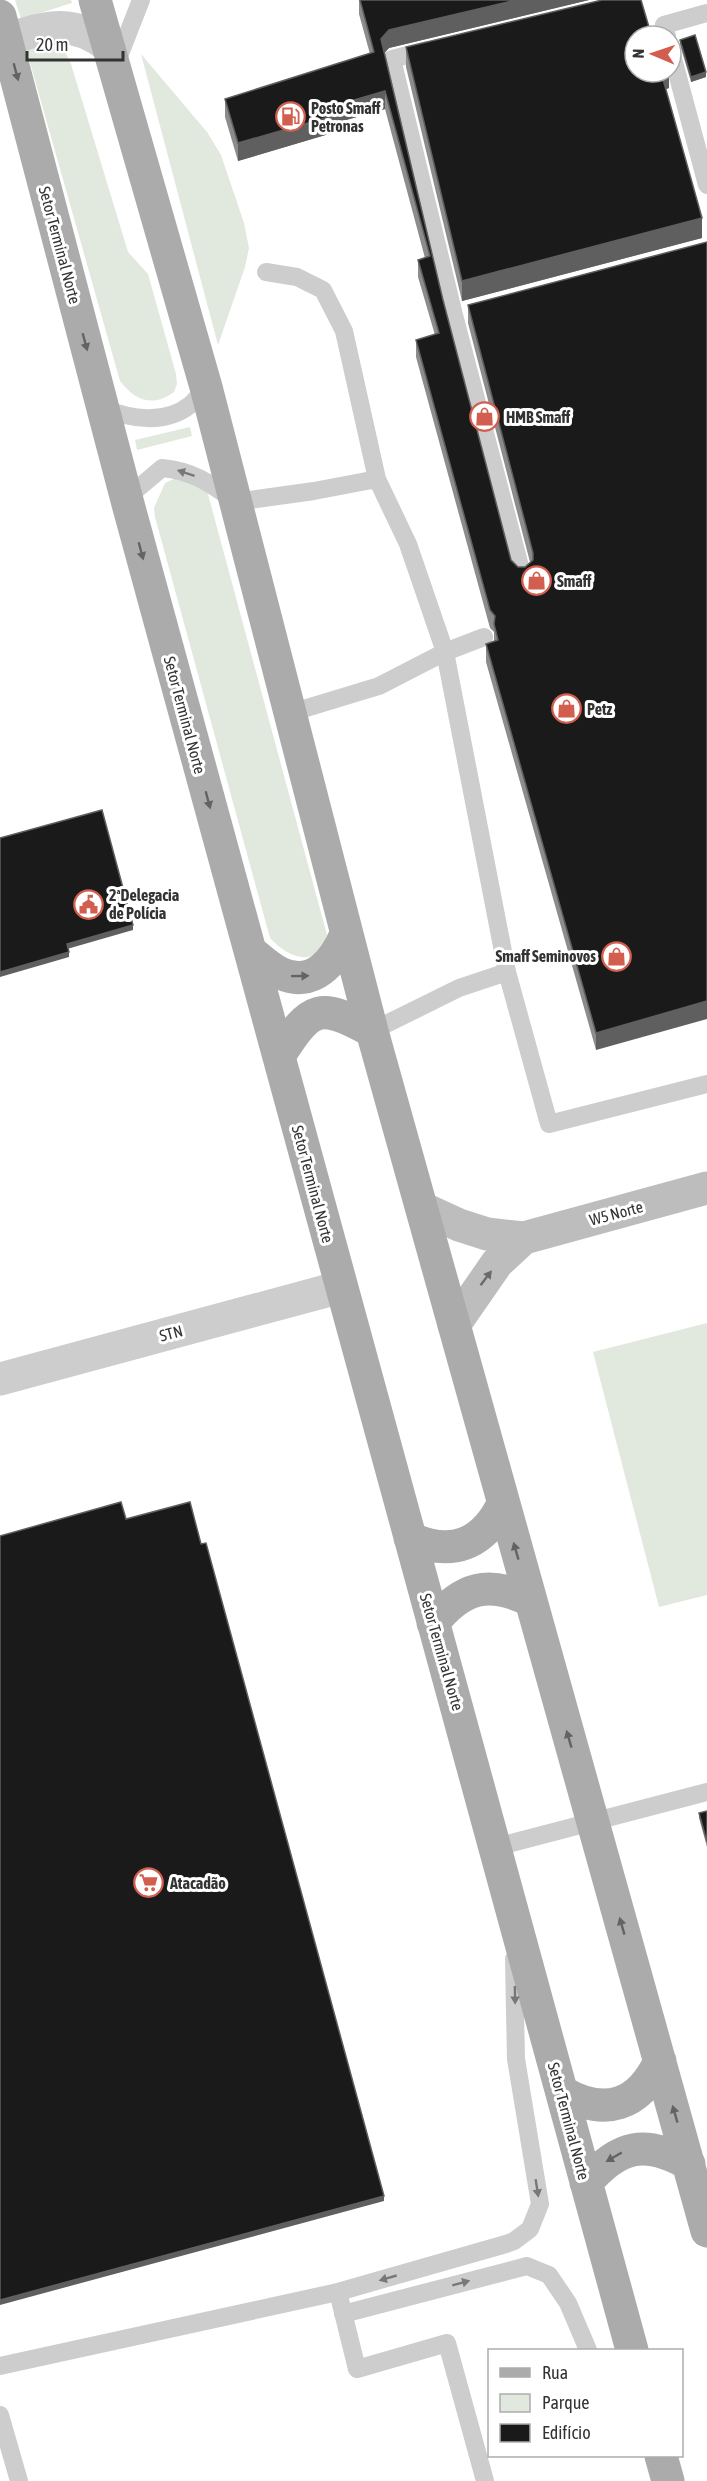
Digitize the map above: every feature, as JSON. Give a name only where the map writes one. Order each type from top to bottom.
[{"type":"main road","points":[[95,0],[206,387],[372,1031],[502,1504],[707,2231]]},
{"type":"main road","name":"Setor Terminal Norte","points":[[2,32],[128,504],[632,2349]]},
{"type":"main road","points":[[250,951],[279,973],[293,978],[310,977],[327,966],[339,951],[346,934]]},
{"type":"main road","points":[[279,1056],[294,1031],[304,1020],[317,1013],[332,1012],[372,1031]]},
{"type":"main road","name":"W5 Norte","points":[[422,1208],[459,1225],[487,1234],[524,1238],[707,1188]]},
{"type":"main road","name":"W5 Norte","points":[[454,1325],[497,1263],[524,1238]]},
{"type":"main road","points":[[410,1538],[428,1546],[446,1548],[465,1544],[481,1535],[495,1521],[502,1504]]},
{"type":"main road","points":[[433,1623],[447,1605],[466,1593],[477,1590],[487,1588],[510,1590],[530,1600]]},
{"type":"main road","points":[[562,2092],[579,2102],[599,2106],[619,2103],[637,2094],[651,2080],[660,2061]]},
{"type":"main road","points":[[586,2183],[602,2165],[622,2152],[645,2148],[668,2152],[689,2164]]},
{"type":"main road","points":[[661,2457],[668,2481]]},
{"type":"street","points":[[2,32],[62,27],[80,29],[111,57]]},
{"type":"street","name":"STN","points":[[0,1379],[341,1287]]},
{"type":"lane","points":[[111,57],[141,0]]},
{"type":"lane","points":[[668,24],[707,13]]},
{"type":"lane","points":[[451,45],[392,59],[460,314],[522,574]]},
{"type":"lane","points":[[680,84],[707,185]]},
{"type":"lane","points":[[266,272],[297,277],[323,290],[344,331],[377,479],[408,544],[445,652],[507,972],[549,1124],[707,1084]]},
{"type":"lane","points":[[103,408],[138,418],[163,416],[176,413],[190,404],[206,387]]},
{"type":"lane","points":[[128,504],[136,490],[162,468],[183,470],[208,482],[236,502],[377,479]]},
{"type":"lane","points":[[291,713],[379,687],[445,652],[484,637]]},
{"type":"lane","points":[[372,1031],[459,988],[507,972]]},
{"type":"lane","points":[[496,1847],[707,1792]]},
{"type":"lane","points":[[0,2366],[338,2292],[506,2244],[530,2229],[540,2204],[516,2059],[513,1915]]},
{"type":"lane","points":[[344,2314],[527,2266],[549,2275],[568,2303],[588,2349]]},
{"type":"lane","points":[[338,2292],[357,2369],[447,2343],[485,2481]]},
{"type":"lane","points":[[0,2415],[20,2481]]},
{"type":"lane","points":[[651,2457],[668,2481]]},
{"type":"green space","points":[[15,0],[71,0],[72,3],[21,19]]},
{"type":"green space","points":[[57,43],[64,49],[71,64],[128,252],[148,274],[177,384],[174,392],[159,400],[144,400],[131,393],[120,381],[27,52],[28,47]]},
{"type":"green space","points":[[141,54],[207,132],[221,155],[244,223],[249,248],[245,267],[218,345]]},
{"type":"green space","points":[[190,427],[192,436],[137,450],[135,440]]},
{"type":"green space","points":[[178,477],[205,483],[327,935],[323,946],[310,957],[302,957],[285,951],[270,938],[155,517],[154,508],[165,483]]},
{"type":"green space","points":[[707,1323],[707,1595],[659,1607],[593,1352]]},
{"type":"building","points":[[360,0],[516,0],[389,30],[381,39],[443,300],[511,560],[518,567],[525,567],[533,560],[533,553],[468,305],[707,242],[707,1001],[596,1033],[486,644],[498,640],[494,624],[495,616],[490,610],[416,340],[439,333],[418,260],[430,256],[385,91],[337,105],[339,114],[238,143],[225,99],[374,52]]},
{"type":"building","points":[[602,0],[641,0],[648,24],[623,24],[623,84],[664,84],[702,218],[462,281],[406,47]]},
{"type":"building","points":[[695,35],[706,72],[691,77],[683,50],[683,39]]},
{"type":"building","name":"2ªDelegacia de Polícia","points":[[102,810],[133,925],[67,944],[69,952],[0,972],[0,838]]},
{"type":"building","name":"Atacadão","points":[[121,1502],[126,1519],[190,1502],[201,1544],[206,1543],[384,2196],[0,2300],[0,1536]]},
{"type":"building","points":[[707,1811],[707,1842],[699,1813]]},
{"type":"place","name":"Posto Smaff Petronas","points":[[290,117]]},
{"type":"place","name":"HMB Smaff","points":[[485,417]]},
{"type":"place","name":"Smaff","points":[[536,581]]},
{"type":"place","name":"Petz","points":[[566,709]]},
{"type":"place","name":"2ªDelegacia de Polícia","points":[[88,904]]},
{"type":"place","name":"Smaff Seminovos","points":[[617,956]]},
{"type":"place","name":"Atacadão","points":[[149,1883]]}]
